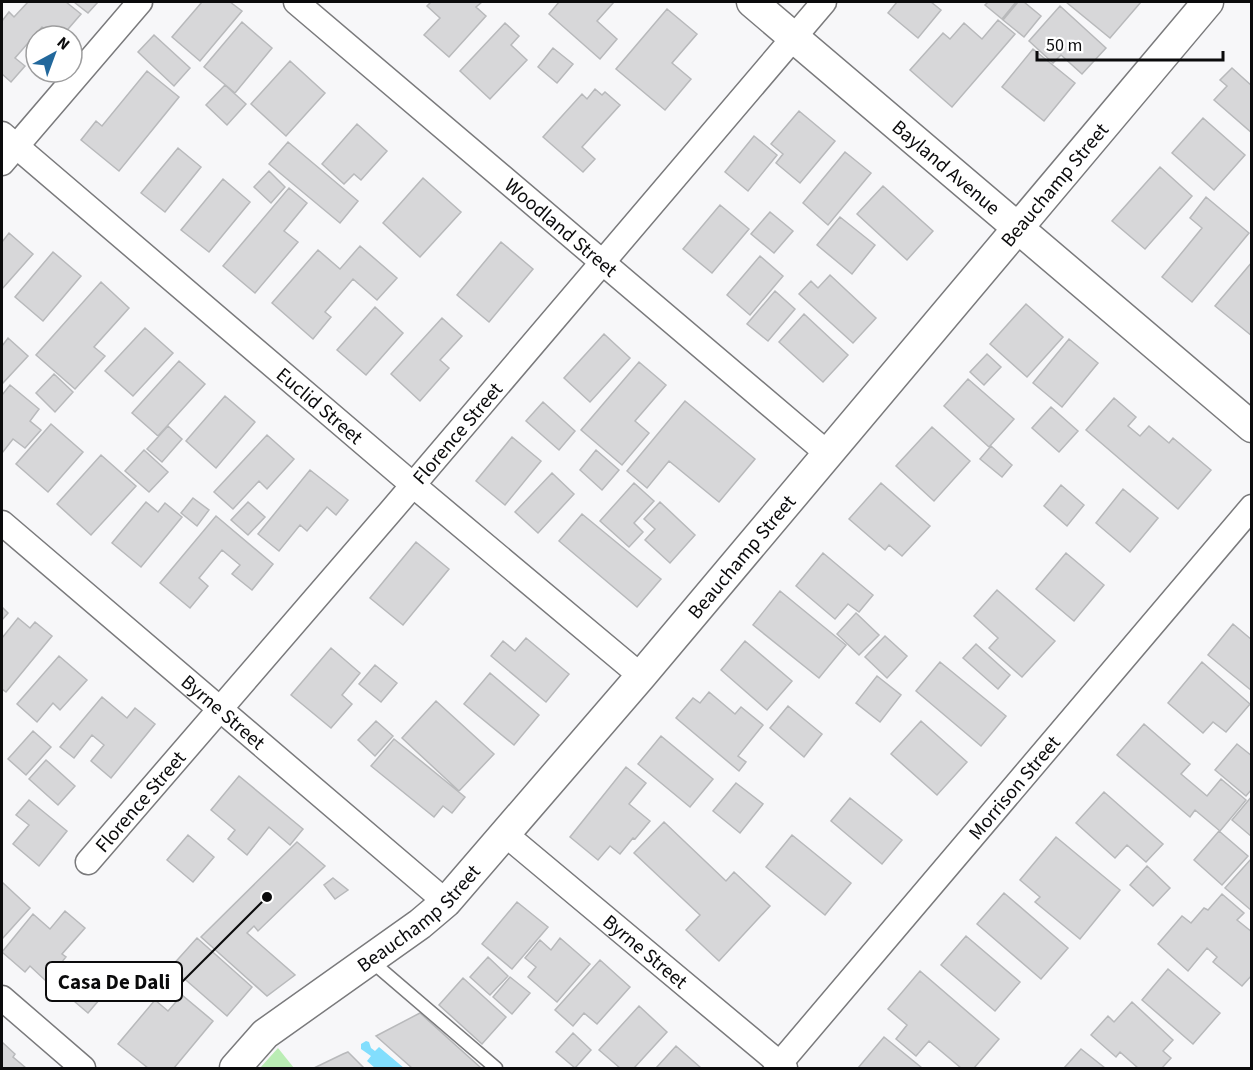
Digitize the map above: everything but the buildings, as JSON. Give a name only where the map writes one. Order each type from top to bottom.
[{"type":"street","points":[[6,148],[140,2]]},
{"type":"street","name":"Woodland Street","points":[[296,2],[827,453]]},
{"type":"street","name":"Bayland Avenue","points":[[752,2],[1251,427]]},
{"type":"street","name":"Florence Street","points":[[88,862],[824,2]]},
{"type":"street","name":"Beauchamp Street","points":[[235,1068],[265,1034],[420,924],[446,902],[641,676],[827,453],[1019,229],[1203,3]]},
{"type":"street","name":"Euclid Street","points":[[6,148],[641,676]]},
{"type":"street","name":"Morrison Street","points":[[780,1067],[1251,507]]},
{"type":"street","name":"Byrne Street","points":[[2,523],[446,902]]},
{"type":"street","name":"Byrne Street","points":[[505,834],[780,1067]]},
{"type":"street","points":[[2,998],[83,1068]]},
{"type":"lane","points":[[369,959],[496,1068]]},
{"type":"green space","points":[[278,1048],[294,1068],[260,1068]]},
{"type":"water","points":[[366,1041],[375,1051],[379,1047],[404,1068],[375,1068],[367,1061],[371,1056],[361,1049],[361,1044]]},
{"type":"place","name":"Casa De Dali","points":[[267,897]]}]
